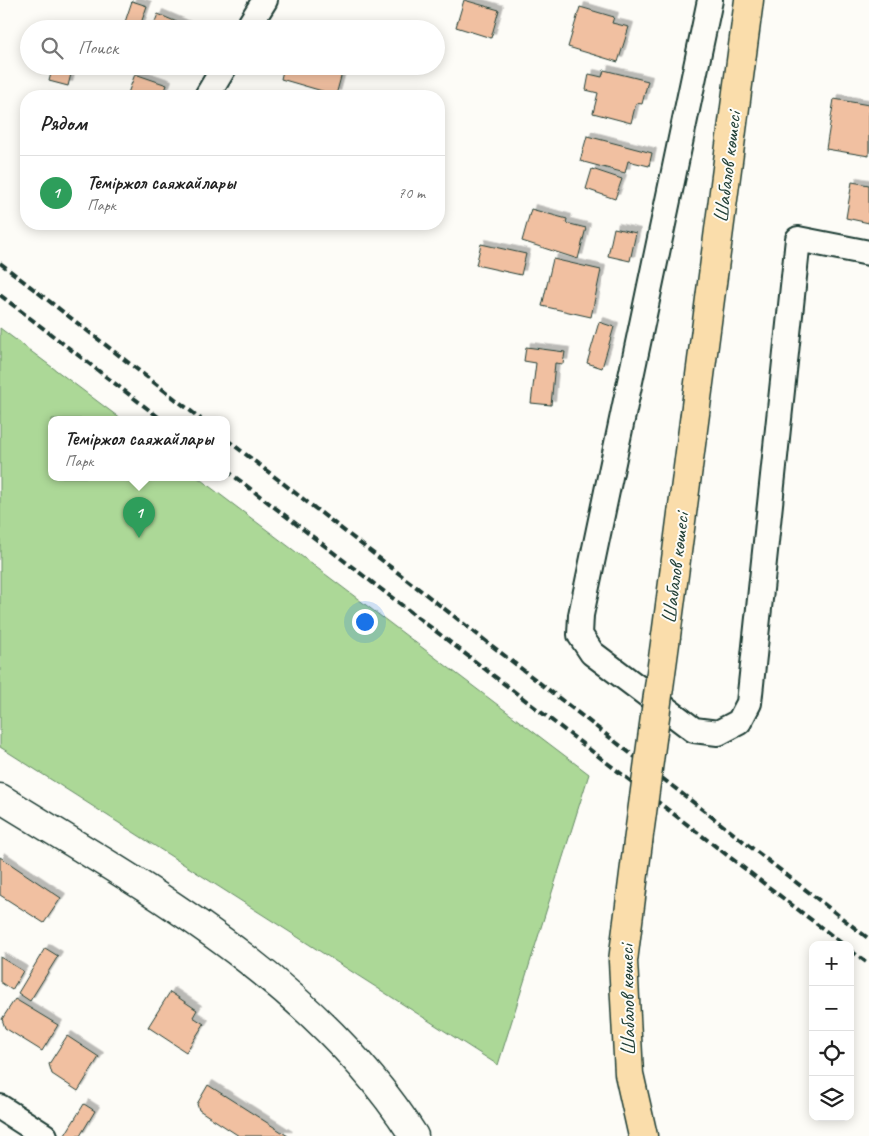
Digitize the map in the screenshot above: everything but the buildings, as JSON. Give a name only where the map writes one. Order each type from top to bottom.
[{"type":"main road","name":"Шабалов көшесі","points":[[643,1136],[629,1074],[623,961],[749,0]]},
{"type":"main road","points":[[0,798],[152,892],[256,965],[330,1033],[396,1108],[414,1136]]},
{"type":"street","points":[[253,20],[265,0]]},
{"type":"street","points":[[710,0],[581,615],[580,635],[592,653],[694,730],[718,733],[739,722],[749,703],[798,239],[869,253]]},
{"type":"street","points":[[211,90],[220,75]]},
{"type":"street","points":[[0,1107],[45,1136]]},
{"type":"green space","points":[[0,328],[117,416],[48,416],[48,481],[202,481],[589,774],[498,1065],[0,747]]},
{"type":"railway","points":[[0,263],[197,416]]},
{"type":"railway","points":[[0,295],[157,416]]},
{"type":"railway","points":[[230,442],[869,939]]},
{"type":"railway","points":[[230,473],[839,941]]},
{"type":"railway","points":[[854,953],[869,964]]},
{"type":"place","name":"Теміржол саяжайлары","points":[[139,538]]}]
